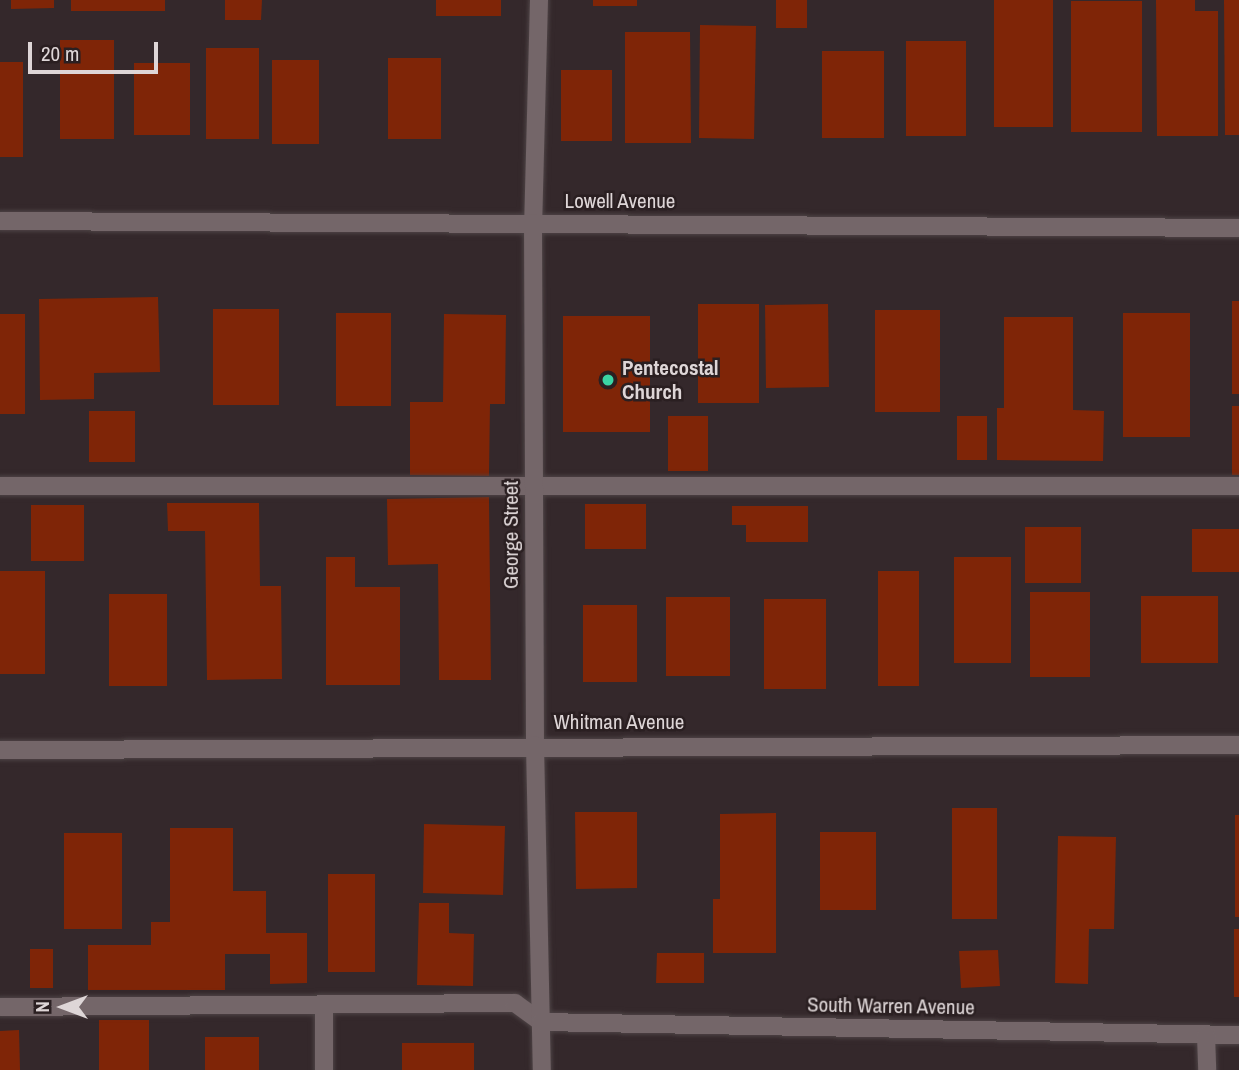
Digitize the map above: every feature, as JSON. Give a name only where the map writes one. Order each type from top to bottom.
[{"type":"street","name":"George Street","points":[[539,0],[533,223],[535,745],[542,1070]]},
{"type":"street","name":"Lowell Avenue","points":[[0,221],[1239,228]]},
{"type":"street","points":[[0,486],[1239,486]]},
{"type":"street","name":"Whitman Avenue","points":[[0,750],[535,745],[1239,745]]},
{"type":"street","points":[[0,1007],[515,1003],[541,1022]]},
{"type":"street","points":[[324,1004],[324,1070]]},
{"type":"street","name":"South Warren Avenue","points":[[541,1022],[1239,1035]]},
{"type":"street","points":[[1206,1035],[1207,1070]]},
{"type":"building","points":[[11,0],[54,0],[54,8],[11,9]]},
{"type":"building","points":[[71,0],[165,0],[165,11],[71,11]]},
{"type":"building","points":[[225,0],[262,0],[261,20],[225,20]]},
{"type":"building","points":[[436,0],[501,0],[501,16],[436,16]]},
{"type":"building","points":[[593,0],[637,0],[637,6],[593,6]]},
{"type":"building","points":[[776,0],[807,0],[807,28],[776,28]]},
{"type":"building","points":[[994,0],[1053,0],[1053,127],[994,127]]},
{"type":"building","points":[[1156,0],[1195,0],[1195,11],[1218,11],[1218,136],[1157,136]]},
{"type":"building","points":[[1224,0],[1239,0],[1239,135],[1225,135]]},
{"type":"building","points":[[1071,1],[1142,1],[1142,132],[1071,132]]},
{"type":"building","points":[[700,25],[756,26],[754,139],[699,138]]},
{"type":"building","points":[[625,32],[690,32],[691,143],[625,143]]},
{"type":"building","points":[[60,40],[114,40],[114,139],[60,139]]},
{"type":"building","points":[[906,41],[966,41],[966,136],[906,136]]},
{"type":"building","points":[[206,48],[259,48],[259,139],[206,139]]},
{"type":"building","points":[[822,51],[884,51],[884,138],[822,138]]},
{"type":"building","points":[[388,58],[441,58],[441,139],[388,139]]},
{"type":"building","points":[[272,60],[319,60],[319,144],[272,144]]},
{"type":"building","points":[[0,62],[23,62],[23,157],[0,157]]},
{"type":"building","points":[[134,63],[190,63],[190,135],[134,135]]},
{"type":"building","points":[[561,70],[612,70],[612,141],[561,141]]},
{"type":"building","points":[[158,297],[160,372],[94,373],[94,399],[40,400],[39,299]]},
{"type":"building","points":[[1232,301],[1239,301],[1239,394],[1232,394]]},
{"type":"building","points":[[698,304],[759,304],[759,403],[698,403]]},
{"type":"building","points":[[828,304],[829,387],[766,388],[765,305]]},
{"type":"building","points":[[213,309],[279,309],[279,405],[213,405]]},
{"type":"building","points":[[875,310],[940,310],[940,412],[875,412]]},
{"type":"building","points":[[336,313],[391,313],[391,406],[336,406]]},
{"type":"building","points":[[1123,313],[1190,313],[1190,437],[1123,437]]},
{"type":"building","points":[[0,314],[25,314],[25,414],[0,414]]},
{"type":"building","points":[[444,314],[506,315],[505,404],[490,404],[489,476],[410,475],[410,402],[443,402]]},
{"type":"building","points":[[563,316],[650,316],[650,432],[563,432]]},
{"type":"building","points":[[1004,317],[1073,317],[1073,410],[1104,411],[1103,461],[997,460],[997,408],[1004,408]]},
{"type":"building","points":[[1232,406],[1239,406],[1239,475],[1232,475]]},
{"type":"building","points":[[89,411],[135,411],[135,462],[89,462]]},
{"type":"building","points":[[668,416],[708,416],[708,471],[668,471]]},
{"type":"building","points":[[957,416],[987,416],[987,460],[957,460]]},
{"type":"building","points":[[489,497],[491,680],[439,680],[438,564],[388,565],[387,499]]},
{"type":"building","points":[[167,503],[259,503],[260,586],[281,586],[282,679],[207,680],[205,531],[168,531]]},
{"type":"building","points":[[585,504],[646,504],[646,549],[585,549]]},
{"type":"building","points":[[31,505],[84,505],[84,561],[31,561]]},
{"type":"building","points":[[732,506],[808,506],[808,542],[746,542],[746,525],[732,525]]},
{"type":"building","points":[[1025,527],[1081,527],[1081,583],[1025,583]]},
{"type":"building","points":[[1192,529],[1239,529],[1239,572],[1192,572]]},
{"type":"building","points":[[326,557],[355,557],[355,587],[400,587],[400,685],[326,685]]},
{"type":"building","points":[[954,557],[1011,557],[1011,663],[954,663]]},
{"type":"building","points":[[0,571],[45,571],[45,674],[0,674]]},
{"type":"building","points":[[878,571],[919,571],[919,686],[878,686]]},
{"type":"building","points":[[1030,592],[1090,592],[1090,677],[1030,677]]},
{"type":"building","points":[[109,594],[167,594],[167,686],[109,686]]},
{"type":"building","points":[[1141,596],[1218,596],[1218,663],[1141,663]]},
{"type":"building","points":[[666,597],[730,597],[730,676],[666,676]]},
{"type":"building","points":[[764,599],[826,599],[826,689],[764,689]]},
{"type":"building","points":[[583,605],[637,605],[637,682],[583,682]]},
{"type":"building","points":[[952,808],[997,808],[997,919],[952,919]]},
{"type":"building","points":[[575,812],[637,812],[637,888],[576,889]]},
{"type":"building","points":[[776,813],[776,953],[713,953],[713,899],[720,899],[720,814]]},
{"type":"building","points":[[1235,815],[1239,815],[1239,917],[1235,917]]},
{"type":"building","points":[[424,824],[505,826],[503,895],[423,893]]},
{"type":"building","points":[[170,828],[233,828],[233,891],[266,891],[266,933],[307,933],[307,983],[270,984],[270,954],[225,954],[225,990],[88,990],[88,945],[151,945],[151,922],[170,922]]},
{"type":"building","points":[[820,832],[876,832],[876,910],[820,910]]},
{"type":"building","points":[[64,833],[122,833],[122,929],[64,929]]},
{"type":"building","points":[[1058,836],[1116,837],[1114,929],[1089,929],[1088,984],[1055,983]]},
{"type":"building","points":[[328,874],[375,874],[375,972],[328,972]]},
{"type":"building","points":[[419,903],[449,903],[449,933],[474,934],[473,986],[417,985]]},
{"type":"building","points":[[1234,929],[1239,929],[1239,997],[1234,997]]},
{"type":"building","points":[[30,949],[53,949],[53,988],[30,988]]},
{"type":"building","points":[[998,950],[1000,986],[961,988],[959,951]]},
{"type":"building","points":[[657,953],[704,953],[704,983],[656,983]]},
{"type":"building","points":[[99,1020],[149,1020],[149,1070],[99,1070]]},
{"type":"building","points":[[19,1030],[20,1070],[0,1070],[0,1031]]},
{"type":"building","points":[[205,1037],[259,1037],[259,1070],[205,1070]]},
{"type":"building","points":[[402,1043],[474,1043],[474,1070],[402,1070]]},
{"type":"place","name":"Pentecostal Church","points":[[608,380]]}]
